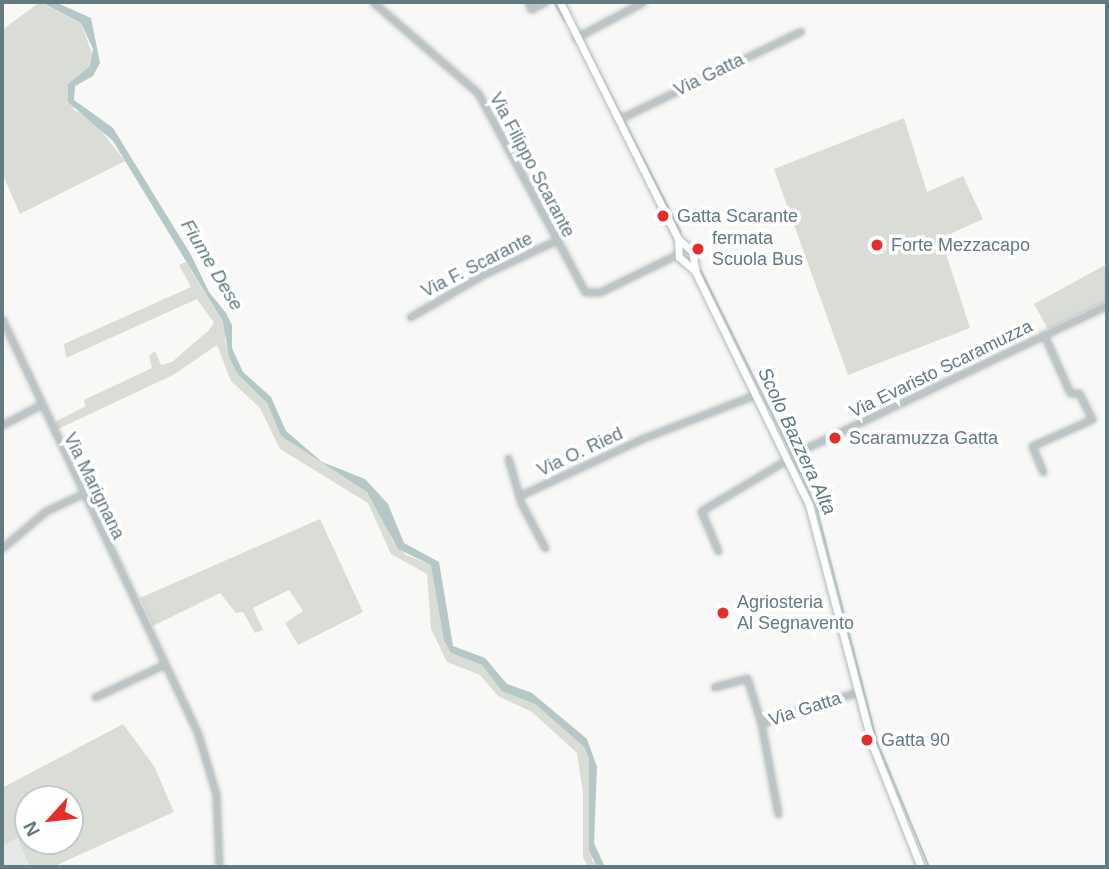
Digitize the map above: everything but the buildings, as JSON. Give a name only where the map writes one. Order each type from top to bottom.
[{"type":"street","name":"Via Filippo Scarante","points":[[373,2],[478,93],[580,287],[589,294],[681,258]]},
{"type":"street","points":[[528,2],[531,9],[545,2]]},
{"type":"street","name":"Via Gatta","points":[[560,2],[678,239],[681,258],[696,273]]},
{"type":"street","points":[[578,36],[643,2]]},
{"type":"street","name":"Via Gatta","points":[[620,118],[801,31]]},
{"type":"street","name":"Via Gatta","points":[[678,239],[687,247],[693,259],[696,273],[757,394],[812,513],[878,761],[921,867]]},
{"type":"street","name":"Via F. Scarante","points":[[410,317],[484,274],[557,240]]},
{"type":"street","points":[[687,247],[681,258],[693,259]]},
{"type":"street","name":"Via Evaristo Scaramuzza","points":[[787,458],[1107,305]]},
{"type":"street","name":"Via Marignana","points":[[2,319],[212,776],[219,867]]},
{"type":"street","points":[[1043,472],[1032,446],[1092,419],[1079,393],[1070,393],[1044,335]]},
{"type":"street","name":"Via O. Ried","points":[[521,495],[650,436],[757,394]]},
{"type":"street","points":[[2,425],[40,405]]},
{"type":"street","name":"Via O. Ried","points":[[508,458],[521,495],[521,503],[545,548]]},
{"type":"street","points":[[718,551],[701,511],[787,458]]},
{"type":"street","points":[[2,548],[46,510],[84,493]]},
{"type":"street","points":[[95,697],[163,665]]},
{"type":"street","points":[[714,687],[747,678],[761,723]]},
{"type":"street","name":"Via Gatta","points":[[778,814],[761,723],[858,692]]},
{"type":"shaded area","points":[[40,2],[81,23],[93,56],[90,66],[68,84],[74,110],[92,119],[125,161],[20,214],[2,173],[2,30]]},
{"type":"shaded area","points":[[41,2],[55,2],[91,18],[100,63],[93,76],[75,86],[74,100],[113,128],[191,255],[209,292],[226,313],[232,325],[232,348],[243,372],[271,397],[286,431],[322,462],[365,479],[388,504],[404,543],[439,562],[453,646],[485,658],[507,684],[532,693],[587,739],[597,767],[594,843],[605,867],[597,867],[589,850],[589,759],[584,747],[535,704],[502,691],[482,665],[451,653],[444,640],[431,565],[398,549],[367,492],[281,436],[267,403],[237,373],[229,357],[223,322],[113,141],[68,102],[68,84],[90,66],[93,49],[81,23]]},
{"type":"shaded area","points":[[904,118],[927,192],[963,176],[983,219],[941,238],[970,328],[848,375],[774,169]]},
{"type":"shaded area","points":[[186,262],[225,326],[225,341],[237,372],[267,403],[281,436],[367,492],[379,505],[393,542],[406,555],[432,565],[451,653],[482,665],[502,690],[535,704],[584,747],[589,759],[592,860],[597,867],[588,867],[583,857],[583,793],[577,753],[532,712],[498,696],[480,675],[447,662],[431,629],[427,574],[391,554],[368,503],[280,449],[260,408],[231,381],[217,345],[173,375],[58,429],[55,422],[86,406],[84,400],[152,368],[149,356],[155,351],[161,365],[172,362],[209,330],[214,323],[197,299],[66,358],[64,344],[191,287],[179,265]]},
{"type":"shaded area","points":[[1107,264],[1107,301],[1048,329],[1034,304]]},
{"type":"shaded area","points":[[320,519],[363,612],[298,645],[285,623],[303,611],[289,590],[253,608],[263,630],[255,633],[243,612],[236,613],[220,593],[153,626],[140,598]]},
{"type":"shaded area","points":[[123,724],[154,766],[174,812],[84,853],[84,785],[14,785],[14,840],[2,846],[2,788]]},
{"type":"shaded area","points":[[14,840],[14,855],[25,855],[29,864],[58,867],[2,867],[2,846]]},
{"type":"shaded area","points":[[25,855],[79,855],[57,865],[29,865]]},
{"type":"waterway","name":"Scolo Bazzera Alta","points":[[554,2],[564,20]]},
{"type":"waterway","name":"Scolo Bazzera Alta","points":[[581,37],[681,232]]},
{"type":"waterway","name":"Scolo Bazzera Alta","points":[[701,271],[791,452]]},
{"type":"waterway","name":"Scolo Bazzera Alta","points":[[793,458],[816,506],[877,742],[929,867]]},
{"type":"place","name":"Gatta Scarante","points":[[663,216]]},
{"type":"place","name":"Forte Mezzacapo","points":[[877,245]]},
{"type":"place","name":"fermata Scuola Bus","points":[[698,249]]},
{"type":"place","name":"Scaramuzza Gatta","points":[[835,438]]},
{"type":"place","name":"Agriosteria Al Segnavento","points":[[723,613]]},
{"type":"place","name":"Gatta 90","points":[[867,740]]},
{"type":"water label","name":"Fiume Dese","points":[[212,265]]}]
